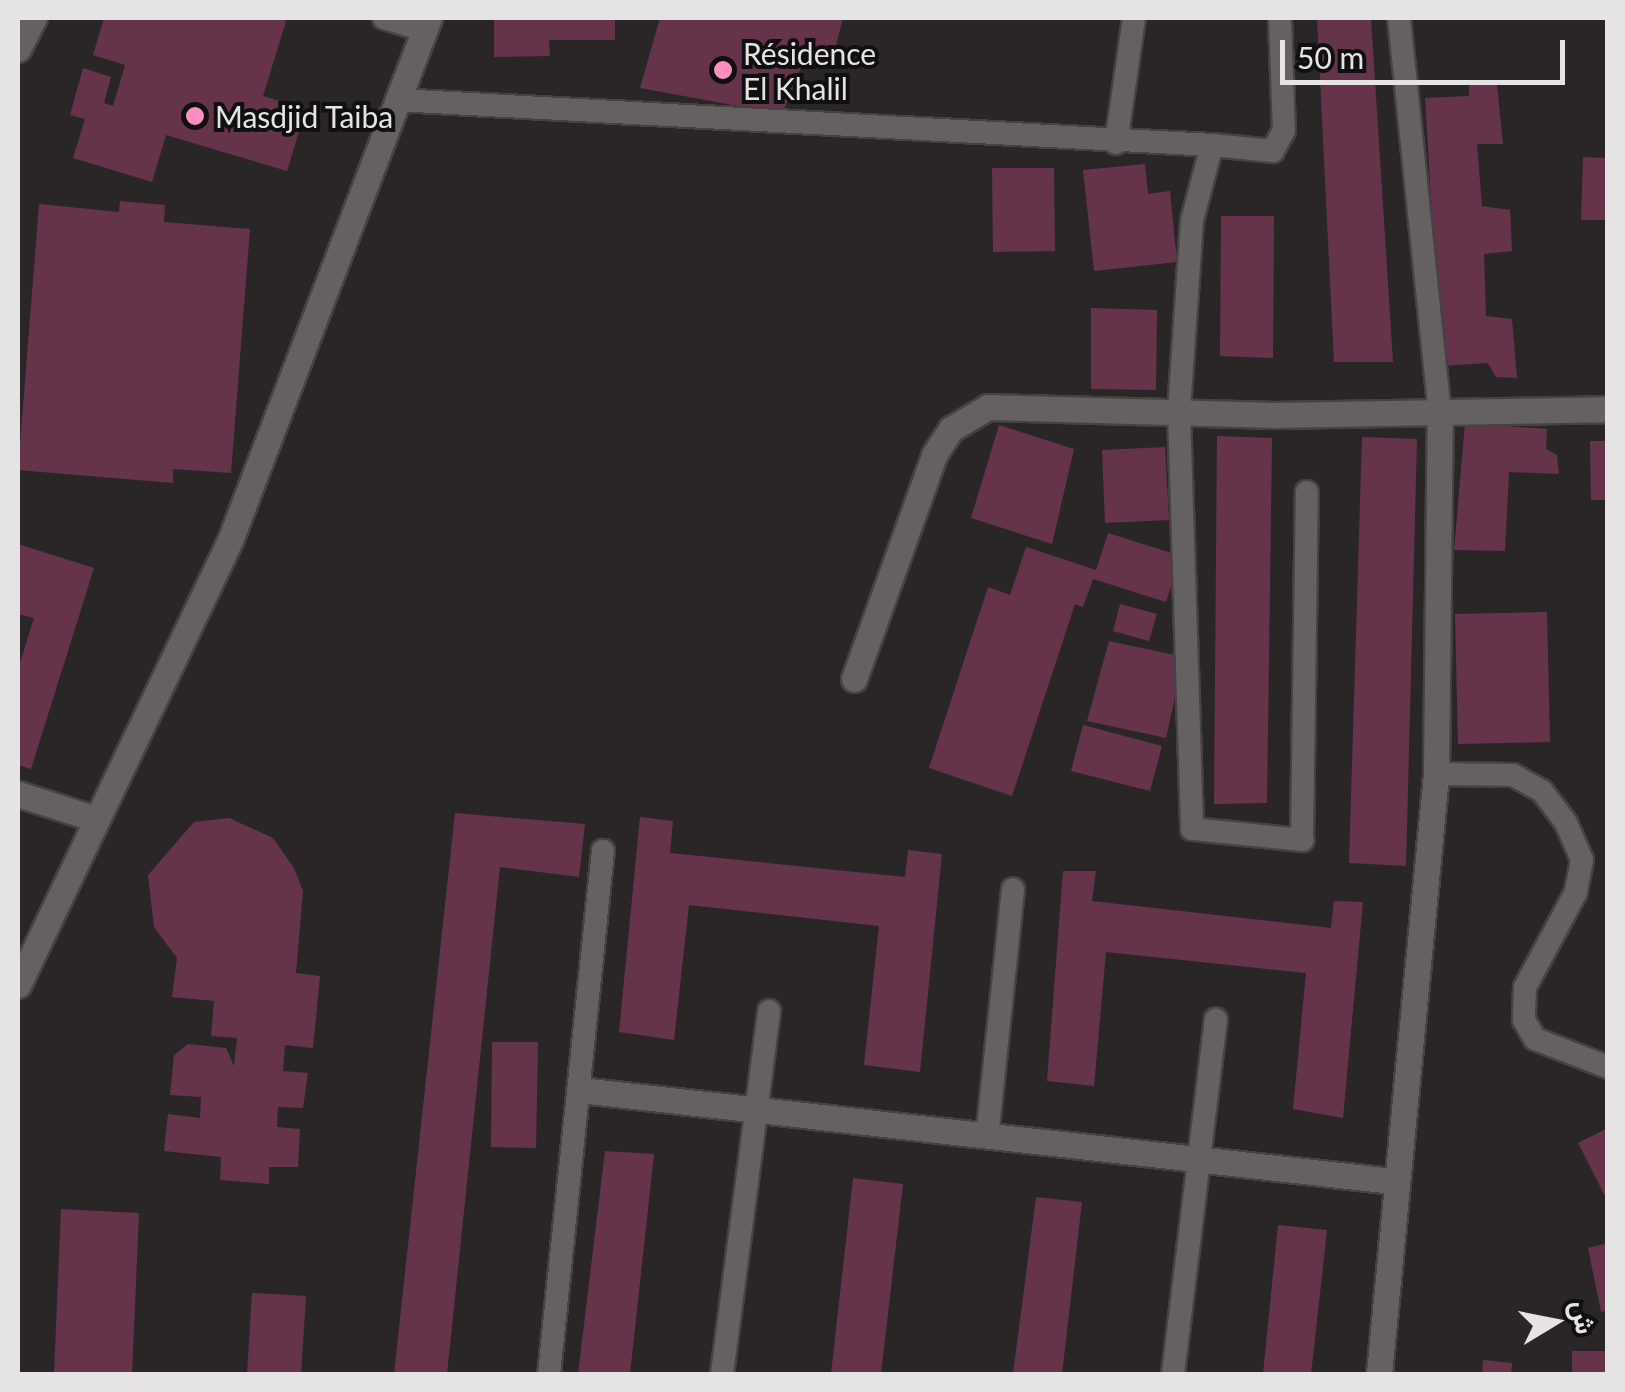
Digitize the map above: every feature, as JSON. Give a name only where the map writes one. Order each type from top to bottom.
[{"type":"street","points":[[18,48],[34,18]]},
{"type":"street","points":[[18,985],[230,538],[426,24]]},
{"type":"street","points":[[854,679],[950,430],[971,413],[1012,404],[1179,412],[1440,414],[1608,409]]},
{"type":"street","points":[[1379,1374],[1392,1180],[1436,774],[1440,414]]},
{"type":"street","points":[[18,794],[96,820]]},
{"type":"street","points":[[580,1090],[1392,1180]]},
{"type":"lane","points":[[384,18],[426,24]]},
{"type":"lane","points":[[1116,144],[1134,18]]},
{"type":"lane","points":[[397,100],[1273,151],[1284,130],[1280,18]]},
{"type":"lane","points":[[1399,18],[1440,414]]},
{"type":"lane","points":[[1212,145],[1192,220],[1179,412],[1192,829],[1302,840],[1307,492]]},
{"type":"lane","points":[[1436,774],[1513,775],[1542,790],[1566,823],[1582,860],[1576,892],[1525,987],[1524,1020],[1535,1039],[1608,1068]]},
{"type":"lane","points":[[549,1374],[603,851]]},
{"type":"lane","points":[[987,1136],[1014,888]]},
{"type":"lane","points":[[722,1374],[769,1011]]},
{"type":"lane","points":[[1173,1374],[1216,1020]]},
{"type":"building","points":[[104,18],[287,18],[263,96],[306,109],[287,171],[166,135],[152,182],[73,158],[85,119],[70,115],[83,68],[111,77],[104,103],[113,106],[125,65],[93,55]]},
{"type":"building","points":[[494,18],[615,18],[615,40],[549,40],[550,56],[494,57]]},
{"type":"building","name":"Résidence El Khalil","points":[[660,18],[843,18],[831,64],[805,58],[782,114],[640,88]]},
{"type":"building","points":[[1317,18],[1371,18],[1393,362],[1334,362]]},
{"type":"building","points":[[1469,84],[1497,85],[1503,144],[1477,144],[1482,206],[1510,210],[1512,251],[1484,254],[1486,316],[1512,319],[1517,378],[1496,377],[1488,363],[1441,366],[1425,98],[1469,96]]},
{"type":"building","points":[[1583,157],[1608,158],[1608,220],[1581,220]]},
{"type":"building","points":[[1145,164],[1148,194],[1170,191],[1177,262],[1094,271],[1083,170]]},
{"type":"building","points":[[992,168],[1054,168],[1055,251],[993,252]]},
{"type":"building","points":[[120,201],[165,205],[164,222],[250,229],[231,473],[173,469],[173,483],[18,470],[39,204],[119,212]]},
{"type":"building","points":[[1221,216],[1274,216],[1273,358],[1220,356]]},
{"type":"building","points":[[1091,308],[1157,310],[1156,390],[1091,389]]},
{"type":"building","points":[[1465,423],[1547,429],[1546,449],[1557,455],[1559,474],[1509,472],[1505,551],[1454,550]]},
{"type":"building","points":[[999,425],[1074,449],[1052,544],[971,518]]},
{"type":"building","points":[[1217,436],[1272,438],[1267,803],[1214,804]]},
{"type":"building","points":[[1362,437],[1417,439],[1406,866],[1349,863]]},
{"type":"building","points":[[1590,441],[1608,441],[1608,500],[1591,500]]},
{"type":"building","points":[[1165,447],[1169,520],[1105,523],[1102,450]]},
{"type":"building","points":[[1108,533],[1181,556],[1166,602],[1093,579],[1083,607],[1075,604],[1012,796],[929,768],[988,587],[1010,595],[1026,547],[1096,570]]},
{"type":"building","points":[[18,544],[94,568],[31,769],[18,765],[18,669],[34,618],[18,614]]},
{"type":"building","points":[[1120,604],[1157,614],[1149,641],[1113,631]]},
{"type":"building","points":[[1547,612],[1550,742],[1458,744],[1455,614]]},
{"type":"building","points":[[1109,641],[1184,657],[1166,738],[1087,721]]},
{"type":"building","points":[[1083,725],[1162,746],[1150,791],[1071,771]]},
{"type":"building","points":[[455,813],[585,824],[579,877],[500,867],[447,1374],[394,1374]]},
{"type":"building","points":[[640,817],[673,821],[670,853],[905,877],[908,850],[942,854],[920,1072],[864,1065],[879,926],[689,905],[674,1040],[619,1032]]},
{"type":"building","points":[[229,818],[273,838],[294,868],[303,891],[296,973],[320,976],[313,1048],[285,1045],[283,1071],[308,1073],[303,1108],[278,1107],[277,1127],[300,1129],[298,1167],[269,1167],[269,1184],[220,1180],[221,1157],[164,1151],[168,1114],[200,1118],[201,1097],[170,1095],[174,1055],[188,1044],[226,1048],[234,1066],[237,1038],[211,1036],[214,1001],[172,997],[177,958],[154,927],[148,875],[194,822]]},
{"type":"building","points":[[1063,871],[1096,871],[1092,901],[1331,928],[1334,901],[1363,902],[1343,1118],[1293,1109],[1306,973],[1106,952],[1094,1086],[1047,1081]]},
{"type":"building","points":[[492,1042],[538,1042],[536,1148],[491,1147]]},
{"type":"building","points":[[1608,1128],[1608,1202],[1578,1143]]},
{"type":"building","points":[[605,1151],[654,1154],[630,1374],[578,1374]]},
{"type":"building","points":[[853,1178],[903,1184],[881,1374],[831,1374]]},
{"type":"building","points":[[1036,1197],[1082,1202],[1062,1374],[1013,1374]]},
{"type":"building","points":[[61,1209],[139,1213],[132,1374],[54,1374]]},
{"type":"building","points":[[1278,1225],[1327,1230],[1311,1374],[1263,1374]]},
{"type":"building","points":[[1608,1243],[1608,1310],[1601,1312],[1588,1248]]},
{"type":"building","points":[[252,1293],[306,1296],[301,1374],[247,1374]]},
{"type":"building","points":[[1572,1351],[1608,1351],[1608,1374],[1572,1374]]},
{"type":"building","points":[[1483,1360],[1512,1363],[1511,1374],[1482,1374]]},
{"type":"place","name":"Résidence El Khalil","points":[[723,70]]},
{"type":"place","name":"Masdjid Taiba","points":[[195,116]]}]
